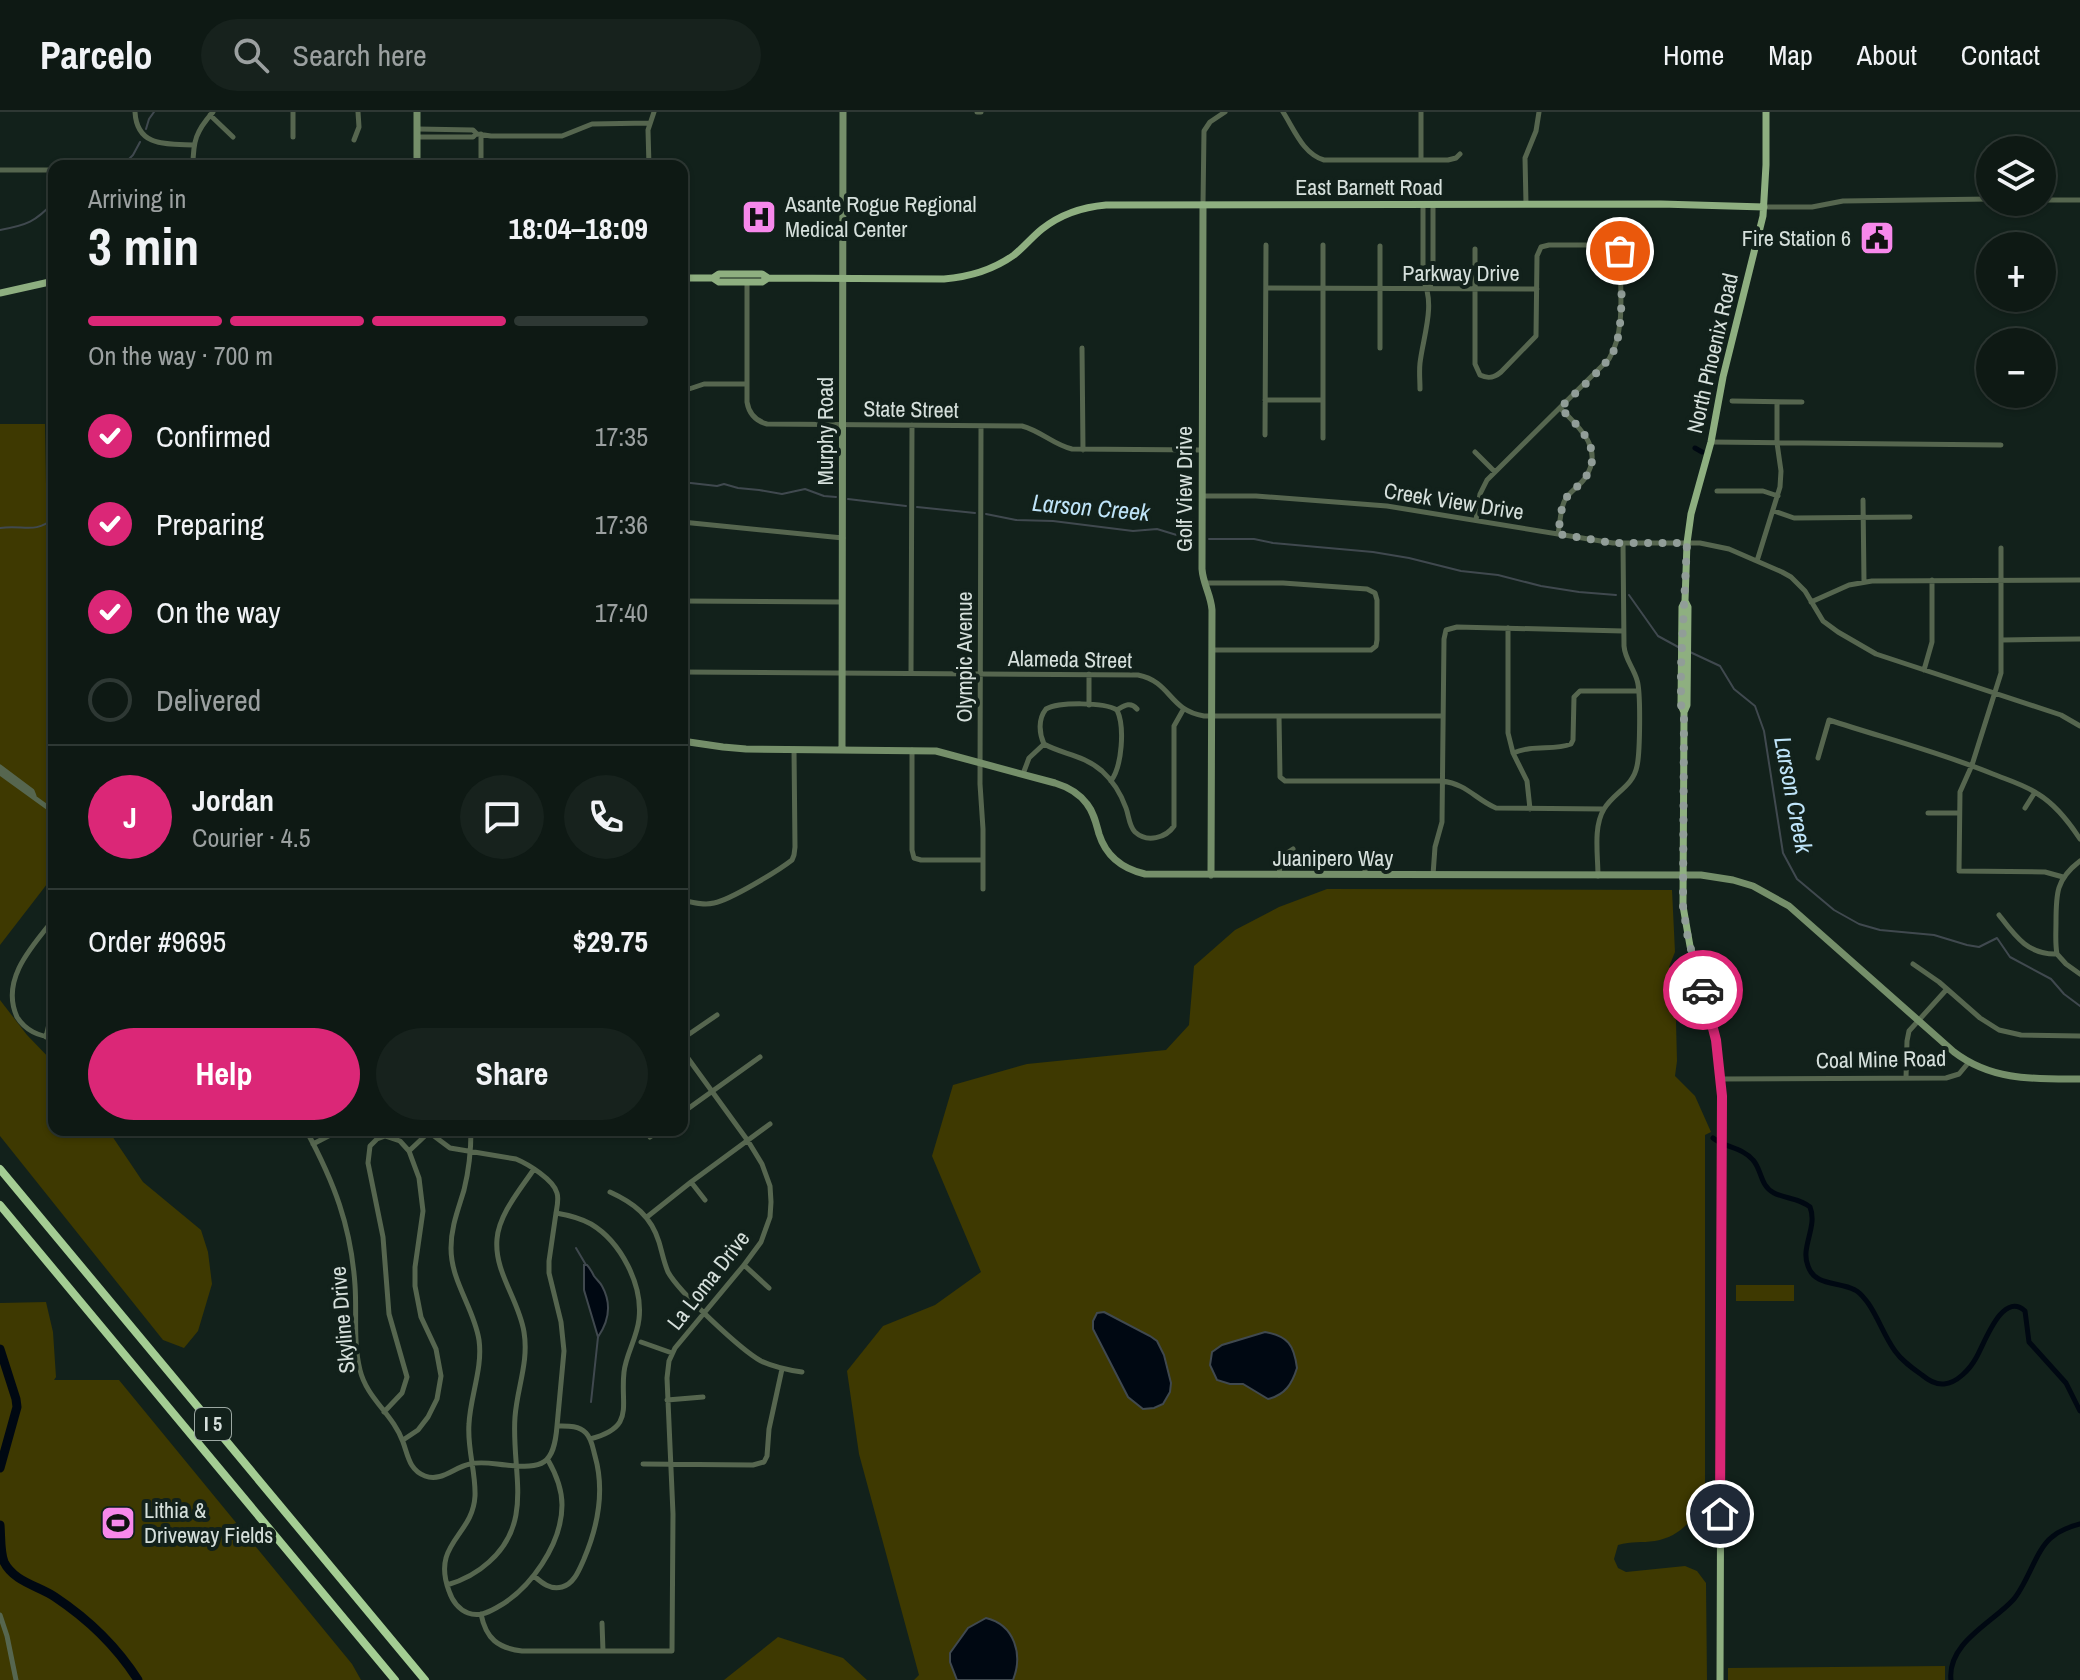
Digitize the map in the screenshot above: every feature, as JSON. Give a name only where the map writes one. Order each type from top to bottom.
[{"type":"highway","name":"I 5","points":[[0,1169],[425,1680]]},
{"type":"highway","name":"I 5","points":[[0,1205],[395,1680]]},
{"type":"main road","name":"North Phoenix Road","points":[[1720,1680],[1721,1079],[1713,1026],[1688,939],[1683,906],[1684,712],[1681,705],[1685,634],[1682,607],[1685,601],[1691,514],[1711,442],[1724,371],[1764,207],[1766,112]]},
{"type":"main road","name":"East Barnett Road","points":[[688,278],[713,278],[719,274],[843,279],[964,277],[996,266],[1052,222],[1084,208],[1106,205],[1661,204],[1764,207]]},
{"type":"main road","name":"East Barnett Road","points":[[713,278],[719,282],[762,282],[768,278]]},
{"type":"main road","points":[[0,293],[48,282]]},
{"type":"street","points":[[135,112],[138,128],[146,137],[165,144],[193,145]]},
{"type":"street","points":[[293,112],[293,137]]},
{"type":"street","points":[[354,140],[359,127],[358,112]]},
{"type":"street","points":[[417,112],[417,160]]},
{"type":"street","points":[[649,160],[649,123],[654,112]]},
{"type":"street","name":"Murphy Road","points":[[842,749],[843,112]]},
{"type":"street","name":"Golf View Drive","points":[[1211,875],[1212,604],[1202,569],[1204,131],[1210,122],[1225,112]]},
{"type":"street","points":[[1283,112],[1316,158],[1448,160],[1460,154]]},
{"type":"street","points":[[1421,112],[1421,160]]},
{"type":"street","points":[[1526,205],[1525,158],[1536,131],[1539,112]]},
{"type":"street","points":[[193,160],[193,145],[198,132],[212,114],[233,137]]},
{"type":"street","points":[[418,133],[473,130],[479,134],[562,136],[592,124],[649,123]]},
{"type":"street","points":[[479,134],[481,160]]},
{"type":"street","points":[[0,170],[48,170]]},
{"type":"street","name":"East Barnett Road","points":[[1764,207],[1812,207],[1843,201],[1976,199]]},
{"type":"street","points":[[2056,200],[2080,200]]},
{"type":"street","points":[[1423,205],[1423,280],[1428,289]]},
{"type":"street","points":[[1420,389],[1428,289],[1433,280],[1433,205]]},
{"type":"street","points":[[1265,435],[1266,245]]},
{"type":"street","points":[[1323,245],[1323,438]]},
{"type":"street","points":[[1380,246],[1380,348]]},
{"type":"street","name":"Parkway Drive","points":[[1266,288],[1537,289],[1538,253],[1545,246],[1617,247],[1620,257],[1620,332],[1616,346],[1609,359],[1560,408]]},
{"type":"street","points":[[1475,249],[1475,368],[1480,375],[1488,378],[1497,376],[1536,336],[1537,289]]},
{"type":"street","name":"State Street","points":[[747,282],[748,408],[760,422],[1022,426],[1035,430],[1060,446],[1083,450],[1201,450]]},
{"type":"street","points":[[1082,348],[1083,450]]},
{"type":"street","points":[[689,389],[704,384],[747,384]]},
{"type":"street","points":[[1265,400],[1323,400]]},
{"type":"street","points":[[1732,401],[1802,402]]},
{"type":"street","points":[[1757,561],[1781,479],[1777,402]]},
{"type":"street","points":[[1476,520],[1483,487],[1560,408],[1586,434],[1591,459],[1586,477],[1564,502],[1558,534]]},
{"type":"street","points":[[911,673],[912,425]]},
{"type":"street","name":"Olympic Avenue","points":[[981,426],[980,762],[983,889]]},
{"type":"street","points":[[1711,442],[2001,445]]},
{"type":"street","points":[[1475,452],[1495,472]]},
{"type":"street","points":[[1717,491],[1763,491],[1778,496]]},
{"type":"street","name":"Creek View Drive","points":[[1202,496],[1256,496],[1387,506],[1623,543],[1700,543],[1729,549],[1791,577],[1823,621],[1876,654],[2061,715],[2080,725]]},
{"type":"street","points":[[1863,500],[1864,581]]},
{"type":"street","points":[[1774,511],[1794,518],[1910,517]]},
{"type":"street","points":[[688,523],[843,538]]},
{"type":"street","points":[[1598,876],[1598,825],[1603,809],[1628,786],[1636,771],[1639,755],[1637,679],[1624,655],[1623,543]]},
{"type":"street","points":[[2001,548],[2001,673],[1972,765],[1960,792],[1959,871],[2045,872],[2063,877]]},
{"type":"street","points":[[1924,670],[1932,642],[1932,580]]},
{"type":"street","points":[[1811,602],[1864,581],[2080,580]]},
{"type":"street","points":[[1204,583],[1288,583],[1367,589],[1375,593],[1377,600],[1377,640],[1374,649],[1212,650]]},
{"type":"street","points":[[688,601],[842,602]]},
{"type":"street","points":[[1508,628],[1508,733],[1513,753],[1527,781],[1530,809]]},
{"type":"street","points":[[1433,876],[1435,847],[1441,827],[1444,634],[1447,629],[1623,631]]},
{"type":"street","points":[[2002,640],[2080,639]]},
{"type":"street","name":"Alameda Street","points":[[688,672],[1145,676],[1160,683],[1183,710]]},
{"type":"street","points":[[1089,674],[1089,705]]},
{"type":"street","points":[[1513,753],[1535,746],[1571,744],[1574,697],[1580,691],[1638,691]]},
{"type":"street","points":[[1117,710],[1128,704],[1137,709]]},
{"type":"street","points":[[1111,781],[1117,773],[1120,752],[1121,722],[1117,710],[1109,706],[1089,705],[1055,705],[1046,709],[1040,722],[1044,744],[1084,759],[1099,769],[1123,801],[1134,830],[1145,837],[1160,837],[1172,830],[1174,726],[1183,710],[1212,716],[1443,716]]},
{"type":"street","points":[[1279,716],[1280,777],[1285,781],[1442,781],[1463,786],[1496,808],[1603,809]]},
{"type":"street","points":[[1818,758],[1829,720],[1889,740],[1923,747],[2035,792],[2059,812],[2080,839]]},
{"type":"street","name":"Juanipero Way","points":[[688,742],[723,747],[946,752],[1065,786],[1081,797],[1092,811],[1107,850],[1122,865],[1145,874],[1682,875],[1733,880],[1753,886],[1798,912],[1969,1062]]},
{"type":"street","points":[[1023,774],[1029,758],[1044,744]]},
{"type":"street","points":[[688,901],[704,904],[728,898],[792,860],[795,847],[794,749]]},
{"type":"street","points":[[912,750],[914,858],[983,860]]},
{"type":"street","points":[[0,770],[28,795],[48,807]]},
{"type":"street","points":[[2025,808],[2035,792]]},
{"type":"street","points":[[1928,813],[1959,813]]},
{"type":"street","points":[[1279,876],[1281,857],[1293,849]]},
{"type":"street","points":[[1365,856],[1365,876]]},
{"type":"street","points":[[2080,861],[2063,877],[2056,901],[2057,954],[2080,974]]},
{"type":"street","points":[[1999,915],[2018,939],[2030,948],[2043,954],[2057,954]]},
{"type":"street","points":[[48,926],[16,966],[9,984],[10,1003],[19,1021],[46,1037],[48,1028]]},
{"type":"street","points":[[1913,964],[1999,1030],[2021,1035],[2080,1036]]},
{"type":"street","points":[[1906,1078],[1911,1028],[1947,989]]},
{"type":"street","points":[[688,1035],[717,1015]]},
{"type":"street","points":[[688,1109],[760,1057]]},
{"type":"street","name":"La Loma Drive","points":[[603,1651],[672,1651],[673,1514],[667,1378],[672,1353],[761,1242],[770,1217],[770,1186],[766,1171],[688,1058]]},
{"type":"street","name":"Coal Mine Road","points":[[1721,1079],[1953,1077],[1969,1062],[2009,1077],[2080,1079]]},
{"type":"street","points":[[647,1217],[770,1124]]},
{"type":"street","name":"Skyline Drive","points":[[309,1136],[335,1187],[349,1240],[354,1273],[359,1368],[366,1388],[392,1420],[403,1440],[409,1462],[426,1476],[442,1476],[471,1463],[534,1466],[548,1460]]},
{"type":"street","points":[[313,1144],[328,1136]]},
{"type":"street","points":[[409,1151],[422,1136]]},
{"type":"street","points":[[434,1136],[450,1148],[471,1152],[516,1159],[550,1181],[556,1190],[549,1273],[561,1322],[564,1351],[555,1448],[548,1460],[561,1489],[561,1515],[555,1536],[534,1576],[506,1603],[481,1614],[459,1608],[451,1597],[444,1567],[446,1553],[473,1508],[475,1487],[469,1422],[480,1344],[454,1274],[451,1247],[452,1227],[467,1176],[471,1152],[471,1136]]},
{"type":"street","points":[[384,1412],[402,1393],[407,1377],[389,1314],[383,1237],[368,1157],[374,1141],[393,1137],[409,1151],[419,1178],[423,1211],[415,1267],[417,1298],[421,1317],[436,1349],[441,1382],[428,1417],[418,1430],[403,1440]]},
{"type":"street","points":[[447,1585],[476,1574],[501,1552],[515,1525],[515,1416],[525,1363],[525,1343],[520,1316],[498,1262],[497,1238],[501,1221],[534,1169]]},
{"type":"street","points":[[691,1182],[705,1200]]},
{"type":"street","points":[[610,1192],[633,1204],[647,1217],[655,1230],[669,1273],[704,1312],[751,1354],[782,1369],[802,1372]]},
{"type":"street","points":[[556,1213],[588,1223],[603,1233],[622,1256],[639,1297],[639,1322],[624,1373],[622,1419],[611,1431],[590,1439]]},
{"type":"street","points":[[744,1265],[769,1288]]},
{"type":"street","points":[[641,1342],[672,1353]]},
{"type":"street","points":[[643,1464],[753,1465],[764,1462],[782,1369]]},
{"type":"street","points":[[667,1400],[703,1397]]},
{"type":"street","points":[[534,1576],[548,1586],[560,1587],[571,1582],[592,1540],[598,1514],[600,1483],[590,1439],[581,1429],[557,1426]]},
{"type":"street","points":[[481,1614],[486,1631],[503,1648],[522,1651],[603,1651],[602,1623]]},
{"type":"street","points":[[0,1615],[16,1680]]},
{"type":"shaded area","points":[[0,424],[45,424],[48,883],[0,945]]},
{"type":"shaded area","points":[[1327,889],[1672,890],[1675,952],[1669,967],[1675,983],[1675,1076],[1695,1096],[1711,1132],[1705,1135],[1705,1484],[1696,1513],[1683,1528],[1655,1541],[1618,1545],[1614,1559],[1618,1568],[1626,1572],[1685,1566],[1697,1571],[1706,1583],[1707,1680],[914,1680],[919,1675],[859,1454],[847,1371],[883,1326],[935,1305],[981,1272],[932,1156],[953,1085],[1027,1064],[1166,1050],[1189,1025],[1194,966],[1235,930],[1279,907]]},
{"type":"shaded area","points":[[0,1000],[48,1057],[48,1136],[112,1136],[143,1182],[201,1230],[208,1252],[212,1284],[198,1331],[184,1348],[163,1340],[0,1136]]},
{"type":"shaded area","points":[[584,1265],[588,1266],[601,1285],[607,1299],[607,1319],[598,1337],[584,1290]]},
{"type":"shaded area","points":[[1736,1285],[1794,1285],[1794,1301],[1736,1301]]},
{"type":"shaded area","name":"Lithia & Driveway Fields","points":[[46,1302],[53,1332],[54,1380],[119,1380],[352,1664],[361,1680],[0,1680],[0,1303]]},
{"type":"shaded area","points":[[1104,1312],[1157,1341],[1171,1383],[1163,1404],[1143,1409],[1128,1397],[1093,1329],[1097,1313]]},
{"type":"shaded area","points":[[1265,1332],[1284,1339],[1294,1353],[1297,1368],[1287,1388],[1268,1399],[1243,1384],[1217,1380],[1210,1365],[1212,1352],[1222,1345]]},
{"type":"shaded area","points":[[986,1618],[1004,1627],[1014,1642],[1017,1661],[1013,1680],[957,1680],[950,1653],[968,1628]]},
{"type":"shaded area","points":[[778,1637],[843,1658],[867,1680],[724,1680]]},
{"type":"shaded area","points":[[1945,1666],[1945,1680],[1728,1680],[1728,1668]]},
{"type":"waterway","points":[[146,129],[154,112]]},
{"type":"waterway","points":[[128,160],[140,142]]},
{"type":"waterway","points":[[0,230],[30,222],[48,208]]},
{"type":"waterway","points":[[1695,448],[1702,452]]},
{"type":"waterway","name":"Larson Creek","points":[[688,483],[724,484],[782,494],[805,489],[836,497]]},
{"type":"waterway","name":"Larson Creek","points":[[848,499],[906,506]]},
{"type":"waterway","name":"Larson Creek","points":[[917,507],[975,513]]},
{"type":"waterway","name":"Larson Creek","points":[[986,514],[1016,520],[1053,521],[1133,531],[1157,529],[1193,540]]},
{"type":"waterway","name":"Larson Creek","points":[[0,528],[34,528],[48,522]]},
{"type":"waterway","name":"Larson Creek","points":[[1209,539],[1254,539],[1373,552],[1541,586],[1616,595]]},
{"type":"waterway","name":"Larson Creek","points":[[1629,595],[1658,636],[1680,648]]},
{"type":"waterway","name":"Larson Creek","points":[[1690,652],[1720,666],[1734,689],[1755,706],[1764,731],[1783,853],[1797,879],[1834,910],[1859,924],[1880,930],[1934,935],[1979,947],[1997,938],[2010,957],[2051,979],[2080,1006]]},
{"type":"waterway","points":[[1713,1138],[1749,1156],[1769,1190],[1810,1207],[1812,1222],[1806,1259],[1811,1273],[1822,1280],[1857,1291],[1872,1308],[1895,1351],[1915,1370],[1938,1384],[1958,1378],[1973,1362],[2001,1313],[2017,1306],[2025,1311],[2029,1342],[2066,1383],[2080,1411]]},
{"type":"waterway","points":[[576,1248],[586,1265]]},
{"type":"waterway","points":[[591,1402],[598,1337]]},
{"type":"waterway","points":[[0,1349],[17,1407],[0,1468]]},
{"type":"waterway","points":[[1951,1680],[1952,1667],[1963,1644],[2013,1600],[2046,1542],[2058,1532],[2080,1524]]},
{"type":"waterway","points":[[0,1525],[2,1554],[8,1569],[20,1579],[55,1597],[90,1624],[121,1656],[138,1680]]},
{"type":"way so far","points":[[1620,251],[1620,332],[1616,346],[1609,359],[1560,408],[1586,434],[1591,459],[1586,477],[1564,502],[1558,534],[1613,543],[1687,543],[1681,667],[1681,705],[1684,712],[1683,894],[1688,939],[1703,990]]},
{"type":"place","name":"Asante Rogue Regional Medical Center","points":[[759,217]]},
{"type":"place","name":"Fire Station 6","points":[[1877,238]]},
{"type":"place","name":"Lithia & Driveway Fields","points":[[118,1523]]},
{"type":"route","points":[[1703,990],[1716,1040],[1722,1096],[1720,1514]]}]
